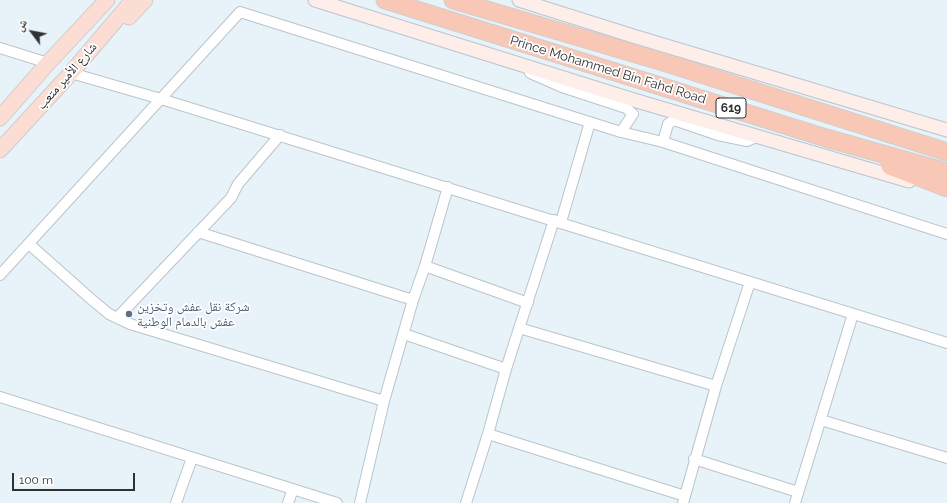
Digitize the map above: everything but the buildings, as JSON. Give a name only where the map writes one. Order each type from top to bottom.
[{"type":"highway","name":"Prince Mohammed Bin Fahd Road","points":[[385,0],[848,144],[947,172]]},
{"type":"highway","name":"Prince Mohammed Bin Fahd Road","points":[[453,0],[663,62],[947,152]]},
{"type":"highway","points":[[848,144],[864,156],[947,188]]},
{"type":"main road","points":[[48,63],[97,0]]},
{"type":"main road","name":"شارع الأمير متعب","points":[[0,118],[48,63],[107,0]]},
{"type":"main road","name":"شارع الأمير متعب","points":[[0,150],[71,73],[133,0]]},
{"type":"main road","points":[[71,73],[94,54],[145,0]]},
{"type":"main road","points":[[315,0],[637,101],[947,192]]},
{"type":"main road","points":[[519,0],[633,36],[947,130]]},
{"type":"street","points":[[0,275],[240,12],[621,132],[663,142],[947,234]]},
{"type":"street","points":[[0,48],[48,63]]},
{"type":"street","points":[[506,59],[527,72],[562,87],[626,108],[633,114],[621,132]]},
{"type":"street","points":[[71,73],[161,98],[947,343]]},
{"type":"street","points":[[663,142],[668,124],[674,120],[718,135],[746,141],[758,136]]},
{"type":"street","points":[[466,503],[519,328],[558,221],[590,122]]},
{"type":"street","points":[[117,318],[231,198],[238,184],[280,135]]},
{"type":"street","points":[[360,503],[384,401],[448,187]]},
{"type":"street","points":[[198,232],[413,300]]},
{"type":"street","points":[[29,244],[109,314],[130,324],[384,401]]},
{"type":"street","points":[[425,266],[528,303]]},
{"type":"street","points":[[488,434],[684,500],[694,459],[716,386],[750,282]]},
{"type":"street","points":[[795,503],[853,314]]},
{"type":"street","points":[[519,328],[716,386]]},
{"type":"street","points":[[404,334],[506,369]]},
{"type":"street","points":[[0,397],[338,503]]},
{"type":"street","points":[[821,420],[947,458]]},
{"type":"street","points":[[176,503],[192,458]]},
{"type":"street","points":[[694,459],[798,492]]},
{"type":"street","points":[[288,503],[293,489]]},
{"type":"place","name":"شركة نقل عفش وتخزين عفش بالدمام الوطنية","points":[[129,314]]}]
